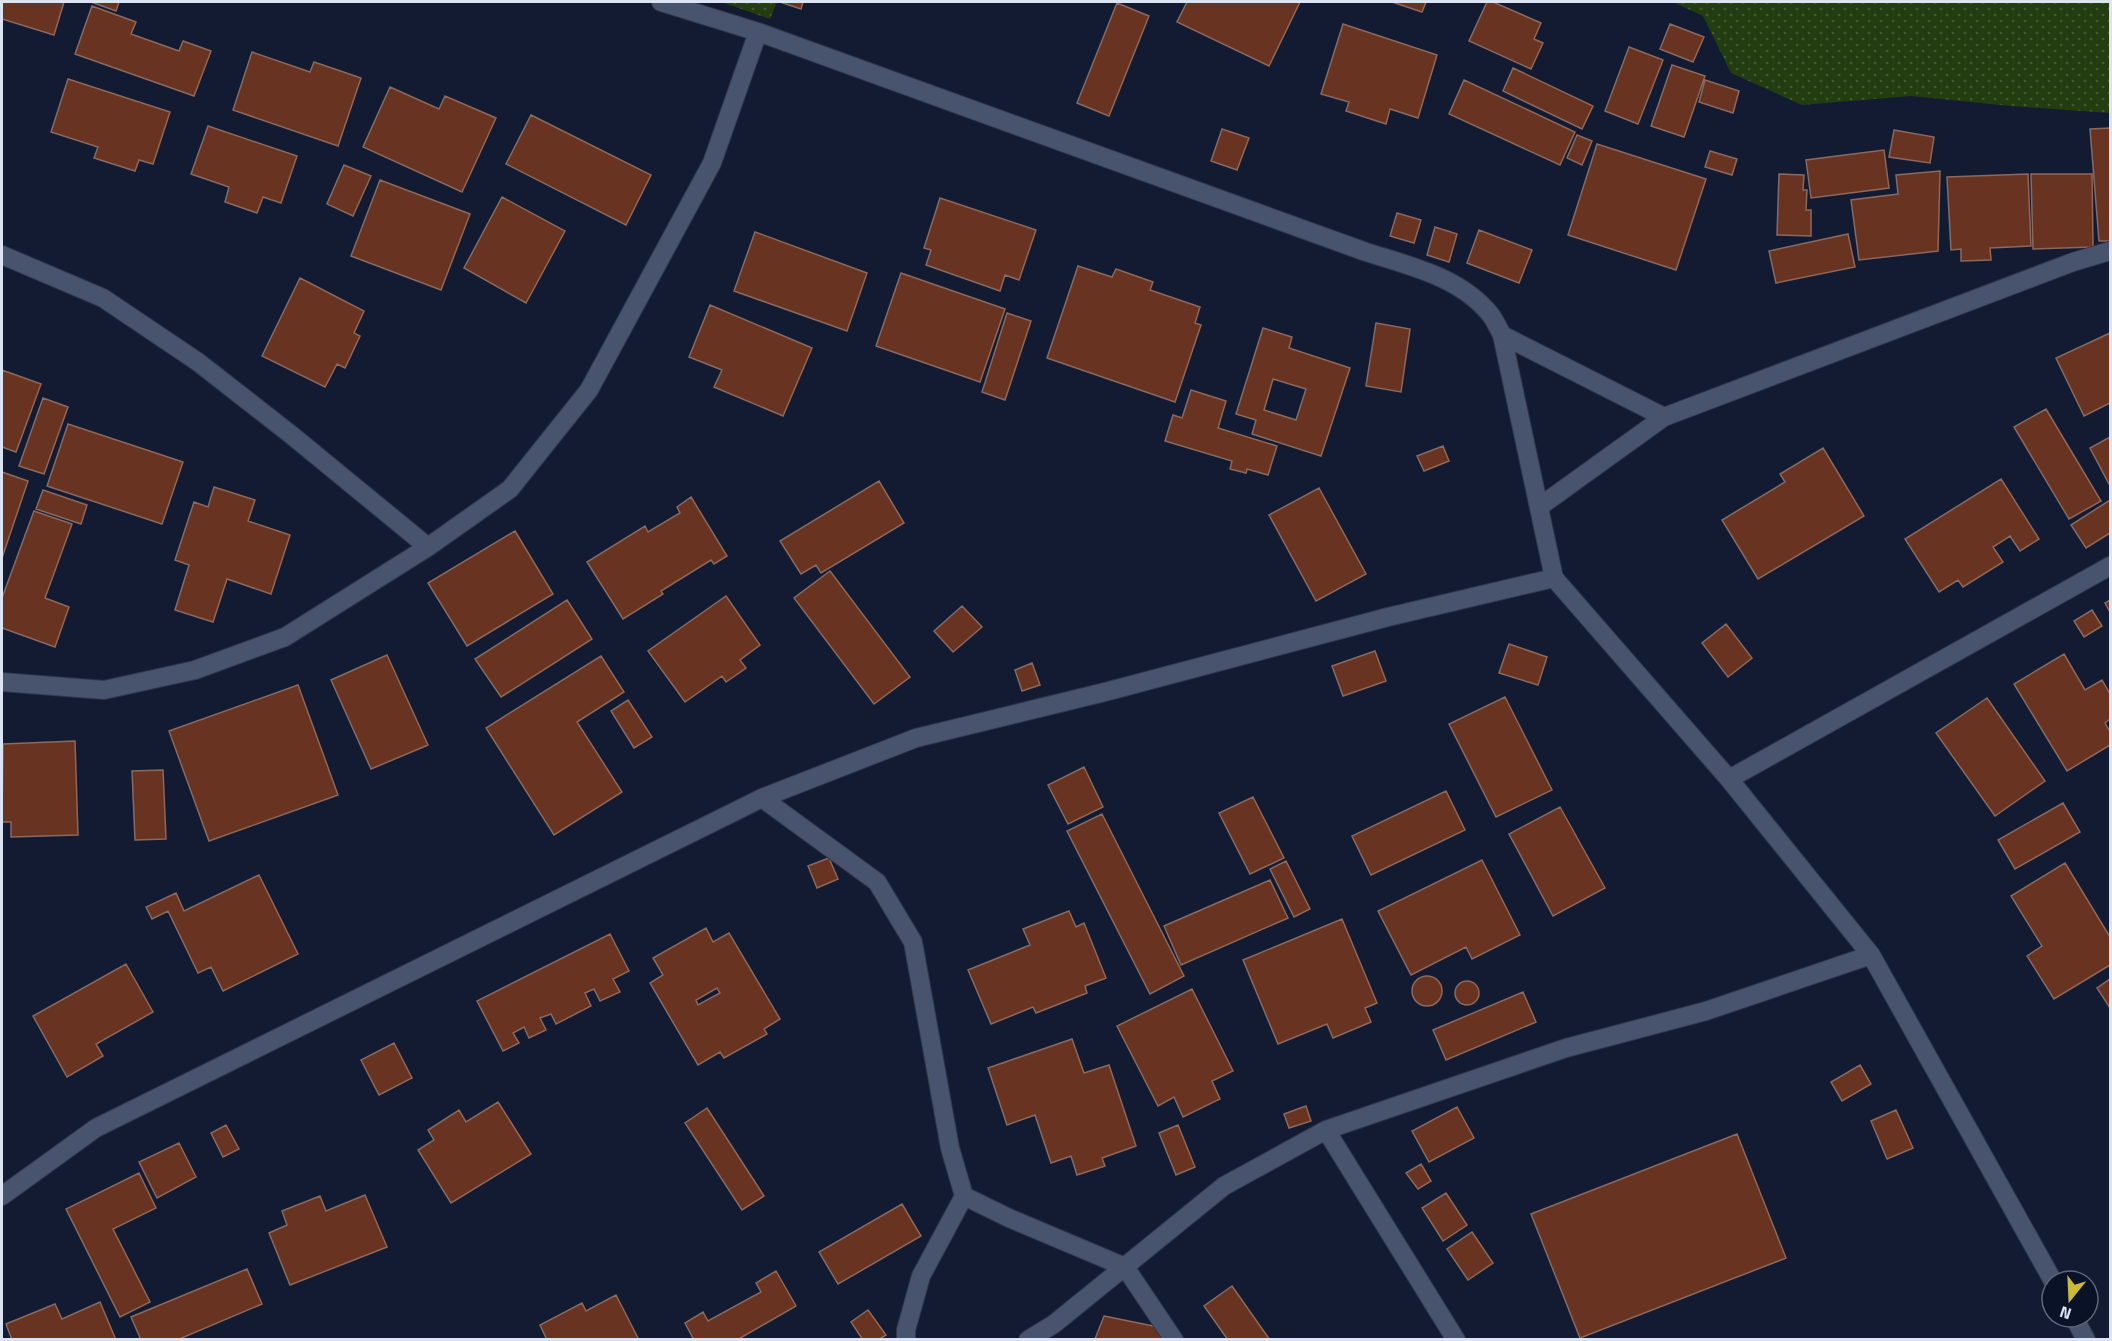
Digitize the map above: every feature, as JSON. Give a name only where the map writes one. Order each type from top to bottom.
[{"type":"street","points":[[661,2],[758,32],[1366,252],[1430,273],[1464,290],[1491,315],[1502,335],[1554,578],[1729,779],[1871,955],[2047,1269]]},
{"type":"street","points":[[2,682],[104,690],[195,670],[285,637],[428,547],[510,489],[589,390],[712,163],[758,32]]},
{"type":"street","points":[[1539,507],[1664,417],[2073,262],[2110,251]]},
{"type":"street","points":[[2,255],[103,298],[198,362],[428,547]]},
{"type":"street","points":[[1502,335],[1664,417]]},
{"type":"street","points":[[1729,779],[2110,566]]},
{"type":"street","points":[[2,1196],[96,1128],[762,798],[916,738],[1105,692],[1388,617],[1554,578]]},
{"type":"street","points":[[762,798],[877,882],[913,942],[950,1148],[964,1196],[921,1276],[906,1330],[906,1340]]},
{"type":"street","points":[[1028,1340],[1054,1324],[1224,1186],[1326,1130],[1566,1047],[1706,1011],[1871,955]]},
{"type":"street","points":[[1326,1130],[1456,1340]]},
{"type":"street","points":[[964,1196],[1009,1218],[1125,1267],[1174,1340]]},
{"type":"green space","points":[[721,2],[777,2],[770,19]]},
{"type":"green space","points":[[1673,2],[2110,2],[2110,113],[1911,96],[1802,105],[1731,73],[1703,16]]},
{"type":"building","points":[[2,2],[64,2],[54,35],[2,19]]},
{"type":"building","points":[[91,2],[119,2],[116,11]]},
{"type":"building","points":[[780,2],[803,2],[801,9]]},
{"type":"building","points":[[1187,2],[1300,2],[1269,66],[1177,22]]},
{"type":"building","points":[[1392,2],[1426,2],[1422,12]]},
{"type":"building","points":[[1487,2],[1493,2],[1541,23],[1534,39],[1543,43],[1531,69],[1469,41]]},
{"type":"building","points":[[1117,3],[1149,16],[1109,116],[1077,103]]},
{"type":"building","points":[[92,6],[136,22],[131,34],[179,51],[183,41],[211,51],[194,96],[75,54]]},
{"type":"building","points":[[1343,24],[1437,55],[1418,118],[1390,109],[1386,124],[1346,111],[1349,102],[1321,94]]},
{"type":"building","points":[[1670,24],[1704,37],[1693,62],[1660,49]]},
{"type":"building","points":[[1629,47],[1663,60],[1638,124],[1605,111]]},
{"type":"building","points":[[252,52],[310,72],[314,62],[361,78],[338,146],[233,110]]},
{"type":"building","points":[[1672,65],[1705,76],[1684,137],[1651,126]]},
{"type":"building","points":[[1513,68],[1593,106],[1582,129],[1503,91]]},
{"type":"building","points":[[68,79],[170,112],[153,164],[139,160],[135,171],[94,158],[98,147],[51,132]]},
{"type":"building","points":[[1464,80],[1575,132],[1560,165],[1449,114]]},
{"type":"building","points":[[1705,80],[1739,91],[1733,113],[1699,102]]},
{"type":"building","points":[[390,87],[439,109],[445,96],[496,118],[462,192],[363,147]]},
{"type":"building","points":[[531,115],[651,175],[626,225],[506,164]]},
{"type":"building","points":[[208,126],[297,156],[281,203],[263,197],[257,213],[225,202],[229,187],[191,174]]},
{"type":"building","points":[[2110,128],[2110,241],[2099,241],[2090,129]]},
{"type":"building","points":[[1222,129],[1249,138],[1237,170],[1211,161]]},
{"type":"building","points":[[1894,130],[1934,137],[1930,163],[1889,157]]},
{"type":"building","points":[[1577,135],[1592,141],[1582,165],[1567,158]]},
{"type":"building","points":[[1597,144],[1706,179],[1676,270],[1568,235]]},
{"type":"building","points":[[1884,150],[1889,188],[1811,198],[1806,160]]},
{"type":"building","points":[[1710,151],[1737,159],[1732,175],[1705,167]]},
{"type":"building","points":[[344,165],[371,176],[353,216],[327,204]]},
{"type":"building","points":[[1940,171],[1938,251],[1859,260],[1851,200],[1898,194],[1896,175]]},
{"type":"building","points":[[1779,174],[1804,175],[1803,190],[1807,190],[1806,210],[1811,210],[1811,236],[1777,235]]},
{"type":"building","points":[[2028,174],[2031,246],[1990,248],[1991,260],[1961,261],[1961,249],[1951,250],[1947,177]]},
{"type":"building","points":[[2031,174],[2092,174],[2093,247],[2033,249]]},
{"type":"building","points":[[380,180],[470,214],[441,290],[351,256]]},
{"type":"building","points":[[502,197],[565,231],[526,303],[464,268]]},
{"type":"building","points":[[940,198],[1036,230],[1019,280],[1005,275],[1000,291],[926,265],[931,250],[924,248]]},
{"type":"building","points":[[1397,213],[1421,220],[1414,243],[1390,236]]},
{"type":"building","points":[[1435,227],[1457,234],[1449,262],[1427,255]]},
{"type":"building","points":[[1479,230],[1532,250],[1519,283],[1467,263]]},
{"type":"building","points":[[755,232],[867,273],[847,331],[734,291]]},
{"type":"building","points":[[1848,234],[1855,267],[1776,283],[1769,251]]},
{"type":"building","points":[[1078,266],[1112,277],[1116,269],[1153,282],[1150,290],[1200,307],[1195,323],[1201,325],[1175,402],[1047,358]]},
{"type":"building","points":[[901,273],[1005,309],[980,382],[876,346]]},
{"type":"building","points":[[300,278],[364,311],[354,333],[360,336],[345,368],[337,364],[325,387],[262,356]]},
{"type":"building","points":[[710,305],[812,348],[783,416],[714,387],[722,370],[689,357]]},
{"type":"building","points":[[1007,313],[1031,321],[1005,400],[982,392]]},
{"type":"building","points":[[1376,323],[1410,329],[1401,392],[1366,386]]},
{"type":"building","points":[[1263,328],[1292,337],[1289,348],[1350,368],[1321,456],[1252,434],[1256,420],[1236,414]],"holes":[[[1273,379],[1306,389],[1296,420],[1264,410]]]},
{"type":"building","points":[[2110,333],[2110,403],[2084,416],[2056,358]]},
{"type":"building","points":[[2,370],[41,384],[16,452],[2,447]]},
{"type":"building","points":[[1191,390],[1226,401],[1218,428],[1277,446],[1268,475],[1247,469],[1246,473],[1230,469],[1232,461],[1165,441],[1173,415],[1182,418]]},
{"type":"building","points":[[43,398],[68,407],[44,474],[19,466]]},
{"type":"building","points":[[2046,409],[2101,501],[2069,519],[2014,427]]},
{"type":"building","points":[[68,424],[183,462],[162,524],[47,486]]},
{"type":"building","points":[[2110,437],[2110,484],[2109,484],[2090,448]]},
{"type":"building","points":[[1443,446],[1449,461],[1424,471],[1417,456]]},
{"type":"building","points":[[1823,448],[1864,516],[1758,579],[1722,520],[1785,482],[1780,474]]},
{"type":"building","points":[[2,472],[28,481],[2,558]]},
{"type":"building","points":[[2001,479],[2039,539],[2020,551],[2010,536],[1993,547],[2003,562],[1963,587],[1958,580],[1939,592],[1905,539]]},
{"type":"building","points":[[879,481],[904,523],[821,573],[816,565],[801,574],[780,541]]},
{"type":"building","points":[[214,487],[255,500],[248,521],[290,535],[271,594],[227,579],[213,622],[175,610],[189,565],[175,560],[194,502],[208,507]]},
{"type":"building","points":[[1319,488],[1366,574],[1316,601],[1269,515]]},
{"type":"building","points":[[43,490],[87,505],[81,524],[36,509]]},
{"type":"building","points":[[691,497],[727,556],[714,564],[711,560],[661,591],[663,594],[623,619],[587,562],[645,526],[648,532],[680,513],[677,507]]},
{"type":"building","points":[[2110,500],[2110,533],[2086,548],[2071,525]]},
{"type":"building","points":[[34,511],[72,524],[45,598],[69,607],[55,647],[2,628],[2,598]]},
{"type":"building","points":[[515,531],[553,594],[467,646],[428,583]]},
{"type":"building","points":[[830,571],[910,677],[874,704],[794,598]]},
{"type":"building","points":[[726,596],[760,645],[740,660],[746,668],[726,682],[722,676],[685,702],[648,651]]},
{"type":"building","points":[[567,600],[592,639],[501,697],[475,659]]},
{"type":"building","points":[[2110,600],[2110,612],[2105,603]]},
{"type":"building","points":[[962,606],[982,627],[953,652],[934,631]]},
{"type":"building","points":[[2092,610],[2102,626],[2084,637],[2074,621]]},
{"type":"building","points":[[1726,624],[1752,658],[1728,677],[1702,643]]},
{"type":"building","points":[[1509,644],[1547,657],[1538,685],[1499,673]]},
{"type":"building","points":[[1375,651],[1386,681],[1343,696],[1332,666]]},
{"type":"building","points":[[2064,654],[2085,690],[2102,680],[2110,694],[2110,719],[2105,723],[2110,732],[2110,745],[2067,771],[2014,684]]},
{"type":"building","points":[[387,655],[428,745],[371,769],[331,680]]},
{"type":"building","points":[[601,656],[624,692],[577,722],[622,792],[554,835],[486,728]]},
{"type":"building","points":[[1032,663],[1040,685],[1022,691],[1015,670]]},
{"type":"building","points":[[298,685],[338,795],[209,841],[169,731]]},
{"type":"building","points":[[1505,697],[1552,790],[1496,817],[1449,724]]},
{"type":"building","points":[[1987,698],[2045,781],[1995,816],[1936,733]]},
{"type":"building","points":[[628,700],[652,737],[634,748],[611,711]]},
{"type":"building","points":[[75,741],[78,835],[11,837],[11,822],[2,822],[3,744]]},
{"type":"building","points":[[1084,767],[1103,807],[1068,824],[1048,785]]},
{"type":"building","points":[[163,770],[166,839],[135,840],[132,771]]},
{"type":"building","points":[[1446,791],[1465,830],[1371,875],[1352,836]]},
{"type":"building","points":[[1253,797],[1284,858],[1250,874],[1219,813]]},
{"type":"building","points":[[2063,803],[2080,832],[2015,869],[1998,840]]},
{"type":"building","points":[[1560,807],[1605,888],[1553,916],[1509,834]]},
{"type":"building","points":[[1102,814],[1184,976],[1150,994],[1067,831]]},
{"type":"building","points":[[829,858],[838,879],[817,888],[808,866]]},
{"type":"building","points":[[1482,860],[1520,935],[1472,959],[1466,947],[1411,975],[1378,911]]},
{"type":"building","points":[[1286,861],[1310,909],[1294,917],[1270,869]]},
{"type":"building","points":[[2065,863],[2110,937],[2110,965],[2054,999],[2027,956],[2042,946],[2011,896]]},
{"type":"building","points":[[259,875],[298,954],[223,991],[211,967],[198,973],[168,911],[152,919],[146,907],[176,893],[184,911]]},
{"type":"building","points":[[1270,880],[1288,918],[1181,965],[1164,926]]},
{"type":"building","points":[[1069,911],[1076,927],[1084,923],[1106,978],[1085,986],[1087,993],[1036,1013],[1033,1007],[991,1024],[968,970],[1030,945],[1023,929]]},
{"type":"building","points":[[1342,919],[1377,1003],[1365,1008],[1371,1022],[1333,1038],[1327,1024],[1278,1044],[1243,960]]},
{"type":"building","points":[[706,928],[713,942],[729,933],[780,1019],[764,1029],[767,1034],[724,1058],[720,1052],[698,1065],[650,983],[663,975],[653,958]],"holes":[[[717,988],[720,993],[698,1005],[696,1000]]]},
{"type":"building","points":[[610,934],[629,971],[613,979],[620,992],[600,1001],[594,989],[585,993],[591,1006],[556,1024],[551,1014],[540,1018],[546,1030],[529,1038],[524,1027],[513,1033],[519,1043],[503,1051],[477,1001]]},
{"type":"building","points":[[126,964],[153,1012],[96,1044],[103,1056],[67,1077],[33,1016]]},
{"type":"building","points":[[1427,976],[1438,980],[1442,991],[1438,1002],[1427,1006],[1416,1002],[1412,991],[1416,980]]},
{"type":"building","points":[[2110,979],[2110,1008],[2097,988]]},
{"type":"building","points":[[1467,981],[1472,982],[1478,988],[1478,998],[1472,1004],[1467,1005],[1462,1004],[1456,998],[1455,993],[1456,988],[1462,982]]},
{"type":"building","points":[[1192,989],[1233,1071],[1212,1081],[1220,1099],[1183,1117],[1174,1097],[1158,1106],[1117,1026]]},
{"type":"building","points":[[1523,992],[1536,1022],[1446,1060],[1433,1030]]},
{"type":"building","points":[[1072,1039],[1084,1073],[1109,1065],[1136,1146],[1102,1158],[1105,1166],[1077,1175],[1071,1156],[1051,1163],[1035,1115],[1007,1125],[988,1068]]},
{"type":"building","points":[[394,1043],[412,1078],[379,1095],[361,1060]]},
{"type":"building","points":[[1860,1065],[1871,1084],[1842,1101],[1831,1082]]},
{"type":"building","points":[[498,1102],[531,1154],[451,1203],[418,1150],[434,1140],[428,1130],[459,1110],[466,1122]]},
{"type":"building","points":[[1306,1106],[1311,1121],[1289,1128],[1284,1114]]},
{"type":"building","points":[[1457,1107],[1474,1138],[1429,1162],[1412,1131]]},
{"type":"building","points":[[707,1108],[764,1196],[742,1210],[685,1123]]},
{"type":"building","points":[[1896,1110],[1913,1148],[1887,1159],[1871,1121]]},
{"type":"building","points":[[226,1125],[239,1149],[223,1157],[211,1133]]},
{"type":"building","points":[[1178,1125],[1195,1167],[1176,1175],[1159,1133]]},
{"type":"building","points":[[1737,1134],[1786,1258],[1580,1338],[1531,1214]]},
{"type":"building","points":[[179,1143],[196,1177],[157,1198],[139,1162]]},
{"type":"building","points":[[1421,1164],[1431,1181],[1418,1189],[1406,1173]]},
{"type":"building","points":[[139,1173],[156,1208],[113,1229],[150,1302],[120,1317],[66,1209]]},
{"type":"building","points":[[1446,1193],[1467,1225],[1443,1241],[1422,1208]]},
{"type":"building","points":[[365,1195],[387,1247],[290,1285],[269,1233],[287,1225],[282,1211],[320,1196],[326,1211]]},
{"type":"building","points":[[902,1204],[921,1236],[838,1284],[819,1252]]},
{"type":"building","points":[[1472,1232],[1493,1263],[1468,1280],[1447,1249]]},
{"type":"building","points":[[247,1269],[262,1304],[177,1340],[141,1340],[131,1317]]},
{"type":"building","points":[[776,1271],[796,1306],[737,1340],[694,1340],[685,1323],[703,1312],[708,1321],[761,1292],[756,1283]]},
{"type":"building","points":[[1232,1286],[1270,1340],[1228,1340],[1204,1306]]},
{"type":"building","points":[[616,1295],[639,1340],[547,1340],[540,1325],[582,1303],[586,1311]]},
{"type":"building","points":[[100,1302],[116,1340],[12,1340],[6,1324],[55,1304],[62,1319]]},
{"type":"building","points":[[868,1310],[886,1335],[878,1340],[863,1340],[851,1322]]},
{"type":"building","points":[[1104,1316],[1158,1327],[1166,1340],[1095,1339]]}]
